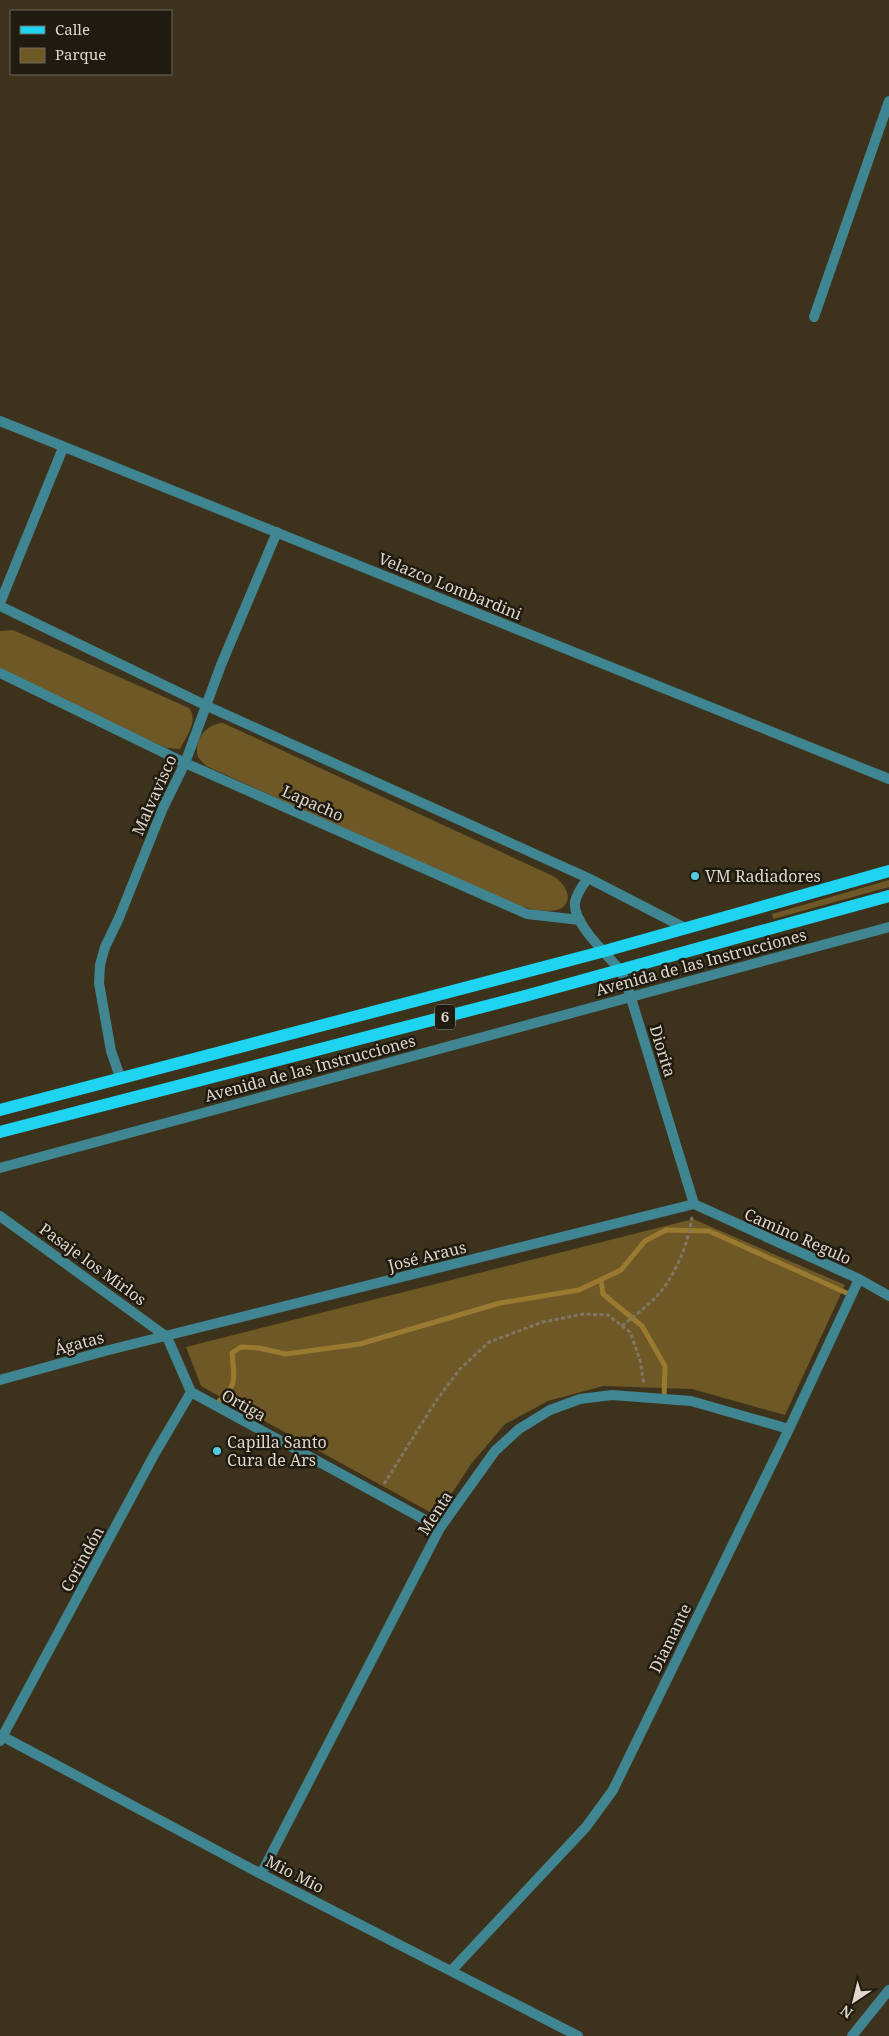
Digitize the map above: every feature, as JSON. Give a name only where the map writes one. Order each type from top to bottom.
[{"type":"main road","name":"6","points":[[0,1110],[120,1076],[602,952],[889,871]]},
{"type":"main road","name":"Avenida de las Instrucciones","points":[[0,1132],[620,970],[889,896]]},
{"type":"street","points":[[814,317],[889,101]]},
{"type":"street","name":"Velazco Lombardini","points":[[0,422],[889,779]]},
{"type":"street","points":[[63,448],[0,605],[207,706],[588,878],[684,928]]},
{"type":"street","name":"Malvavisco","points":[[120,1076],[111,1051],[100,983],[100,965],[105,947],[119,918],[163,808],[185,763],[221,665],[277,532]]},
{"type":"street","name":"Lapacho","points":[[0,673],[185,763],[527,914],[580,920]]},
{"type":"street","points":[[580,920],[575,903],[579,890],[588,878]]},
{"type":"street","name":"Diorita","points":[[580,920],[602,952],[620,970],[631,998],[694,1204]]},
{"type":"street","name":"Avenida de las Instrucciones","points":[[0,1168],[889,927]]},
{"type":"street","name":"Camino Regulo","points":[[694,1204],[858,1279],[889,1296]]},
{"type":"street","name":"José Araus","points":[[168,1337],[694,1204]]},
{"type":"street","name":"Pasaje los Mirlos","points":[[0,1216],[168,1337]]},
{"type":"street","name":"Diamante","points":[[451,1971],[586,1827],[613,1790],[789,1429],[858,1279]]},
{"type":"street","points":[[168,1337],[191,1392]]},
{"type":"street","name":"Ágatas","points":[[0,1380],[112,1349],[168,1337]]},
{"type":"street","name":"Ortiga","points":[[191,1392],[440,1528]]},
{"type":"street","name":"Corindón","points":[[1,1737],[154,1455],[191,1392]]},
{"type":"street","name":"Menta","points":[[262,1874],[440,1528],[495,1451],[519,1429],[550,1410],[580,1399],[612,1396],[690,1401],[789,1429]]},
{"type":"street","name":"Mio Mio","points":[[1,1737],[262,1874],[578,2036]]},
{"type":"street","points":[[852,2036],[889,1990]]},
{"type":"path","points":[[624,1325],[656,1297],[677,1265],[689,1237],[692,1219]]},
{"type":"path","points":[[377,1494],[436,1401],[460,1369],[489,1342],[543,1322],[584,1314],[608,1315],[624,1325],[630,1332],[640,1360],[646,1398]]},
{"type":"green space","points":[[13,630],[189,708],[193,718],[192,723],[180,749],[167,748],[0,674],[0,631]]},
{"type":"green space","points":[[223,723],[553,876],[564,886],[567,892],[568,898],[566,903],[557,910],[548,911],[534,910],[510,903],[206,766],[198,757],[197,745],[199,739],[211,726]]},
{"type":"green space","points":[[889,880],[889,887],[773,919],[772,914]]},
{"type":"green space","points":[[693,1219],[845,1285],[785,1415],[692,1389],[603,1386],[548,1401],[505,1424],[471,1464],[437,1516],[201,1386],[186,1347]]},
{"type":"waterway","points":[[215,1405],[231,1388],[234,1377],[232,1353],[241,1347],[259,1348],[286,1354],[360,1344],[500,1303],[579,1290],[621,1270],[645,1241],[666,1230],[709,1231],[851,1295]]},
{"type":"waterway","points":[[601,1280],[603,1294],[642,1326],[665,1366],[664,1399]]},
{"type":"place","name":"VM Radiadores","points":[[695,876]]},
{"type":"place","name":"Capilla Santo Cura de Ars","points":[[217,1451]]}]
